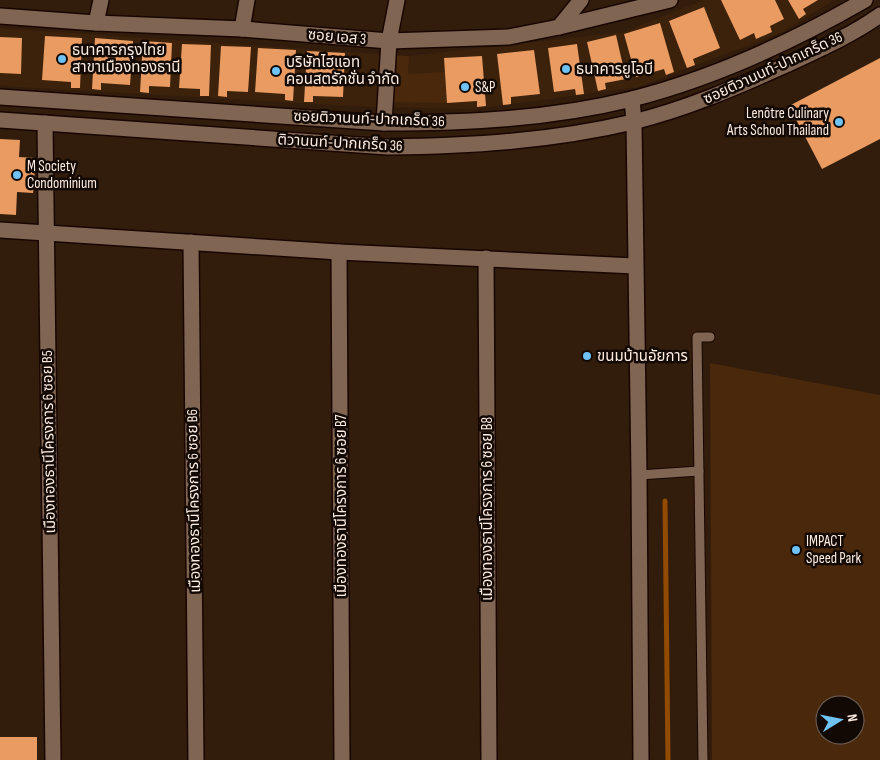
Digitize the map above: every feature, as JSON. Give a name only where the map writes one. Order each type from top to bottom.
[{"type":"street","points":[[96,23],[101,0]]},
{"type":"street","points":[[242,29],[247,0]]},
{"type":"street","points":[[384,123],[389,41],[396,0]]},
{"type":"street","points":[[559,27],[581,0]]},
{"type":"street","name":"ซอย เอส 3","points":[[0,16],[96,23],[242,29],[389,41],[509,37],[670,0]]},
{"type":"street","name":"ซอยติวานนท์-ปากเกร็ด 36","points":[[0,97],[384,123],[444,123],[502,119],[566,111],[632,99],[702,77],[753,57],[811,30],[865,0]]},
{"type":"street","name":"ซอยติวานนท์-ปากเกร็ด 36","points":[[634,122],[707,99],[753,80],[821,48],[880,15]]},
{"type":"street","points":[[632,99],[634,122],[639,475],[641,760]]},
{"type":"street","points":[[0,120],[45,123]]},
{"type":"street","name":"ติวานนท์-ปากเกร็ด 36","points":[[45,123],[388,147],[453,146],[531,140],[634,122]]},
{"type":"street","name":"เมืองทองธานีโครงการ 6 ซอย B5","points":[[45,123],[53,760]]},
{"type":"street","points":[[0,230],[339,252],[636,266]]},
{"type":"street","name":"เมืองทองธานีโครงการ 6 ซอย B6","points":[[191,242],[196,760]]},
{"type":"street","name":"เมืองทองธานีโครงการ 6 ซอย B7","points":[[339,252],[342,760]]},
{"type":"street","name":"เมืองทองธานีโครงการ 6 ซอย B8","points":[[486,258],[489,760]]},
{"type":"lane","points":[[703,760],[698,471],[698,337],[710,337]]},
{"type":"lane","points":[[639,475],[698,471]]},
{"type":"shaded area","points":[[703,0],[834,0],[781,33],[638,87],[475,109],[369,107],[0,86],[0,28],[409,56],[624,32]]},
{"type":"shaded area","points":[[388,55],[409,56],[408,74],[445,72],[447,103],[385,102]]},
{"type":"shaded area","name":"IMPACT Speed Park","points":[[710,363],[880,395],[880,760],[712,760]]},
{"type":"building","points":[[721,0],[775,0],[784,19],[770,26],[772,32],[756,39],[754,33],[740,40]]},
{"type":"building","points":[[788,0],[818,0],[803,9],[806,14],[799,19]]},
{"type":"building","points":[[704,7],[720,48],[693,59],[695,65],[687,68],[669,21]]},
{"type":"building","points":[[660,23],[674,72],[666,75],[664,69],[636,77],[624,34]]},
{"type":"building","points":[[616,35],[626,79],[605,83],[606,89],[598,91],[587,42]]},
{"type":"building","name":"ธนาคารกรุงไทย สาขาเมืองทองธานี","points":[[45,36],[82,38],[80,88],[71,88],[71,82],[42,80]]},
{"type":"building","points":[[0,37],[22,38],[21,74],[0,73]]},
{"type":"building","points":[[95,38],[133,41],[130,85],[101,83],[101,90],[92,89]]},
{"type":"building","points":[[143,41],[172,43],[170,87],[149,86],[149,93],[140,92]]},
{"type":"building","points":[[182,44],[211,45],[209,96],[200,96],[200,89],[179,88]]},
{"type":"building","name":"ธนาคารยูโอบี","points":[[577,44],[584,94],[576,95],[575,89],[554,92],[548,48]]},
{"type":"building","points":[[221,46],[251,47],[248,92],[227,91],[227,97],[218,96]]},
{"type":"building","name":"บริษัทไฮแอท คอนสตรักชั่น จำกัด","points":[[258,48],[296,50],[293,101],[285,100],[285,94],[255,92]]},
{"type":"building","points":[[534,50],[540,94],[511,97],[511,104],[503,105],[497,54]]},
{"type":"building","points":[[307,51],[345,53],[343,97],[313,96],[313,102],[304,102]]},
{"type":"building","name":"S&P","points":[[482,56],[486,106],[477,107],[477,101],[447,103],[444,58]]},
{"type":"building","name":"Lenôtre Culinary Arts School Thailand","points":[[880,58],[880,139],[822,169],[789,106]]},
{"type":"building","name":"M Society Condominium","points":[[0,139],[20,140],[19,157],[36,158],[33,193],[17,192],[16,215],[0,214]]},
{"type":"building","points":[[0,737],[37,737],[37,760],[0,760]]},
{"type":"waterway","points":[[665,501],[668,760]]},
{"type":"place","name":"ธนาคารกรุงไทย สาขาเมืองทองธานี","points":[[62,59]]},
{"type":"place","name":"ธนาคารยูโอบี","points":[[566,69]]},
{"type":"place","name":"บริษัทไฮแอท คอนสตรักชั่น จำกัด","points":[[276,71]]},
{"type":"place","name":"S&P","points":[[465,87]]},
{"type":"place","name":"Lenôtre Culinary Arts School Thailand","points":[[839,122]]},
{"type":"place","name":"M Society Condominium","points":[[17,175]]},
{"type":"place","name":"ขนมบ้านอัยการ","points":[[587,356]]},
{"type":"place","name":"IMPACT Speed Park","points":[[796,550]]}]
